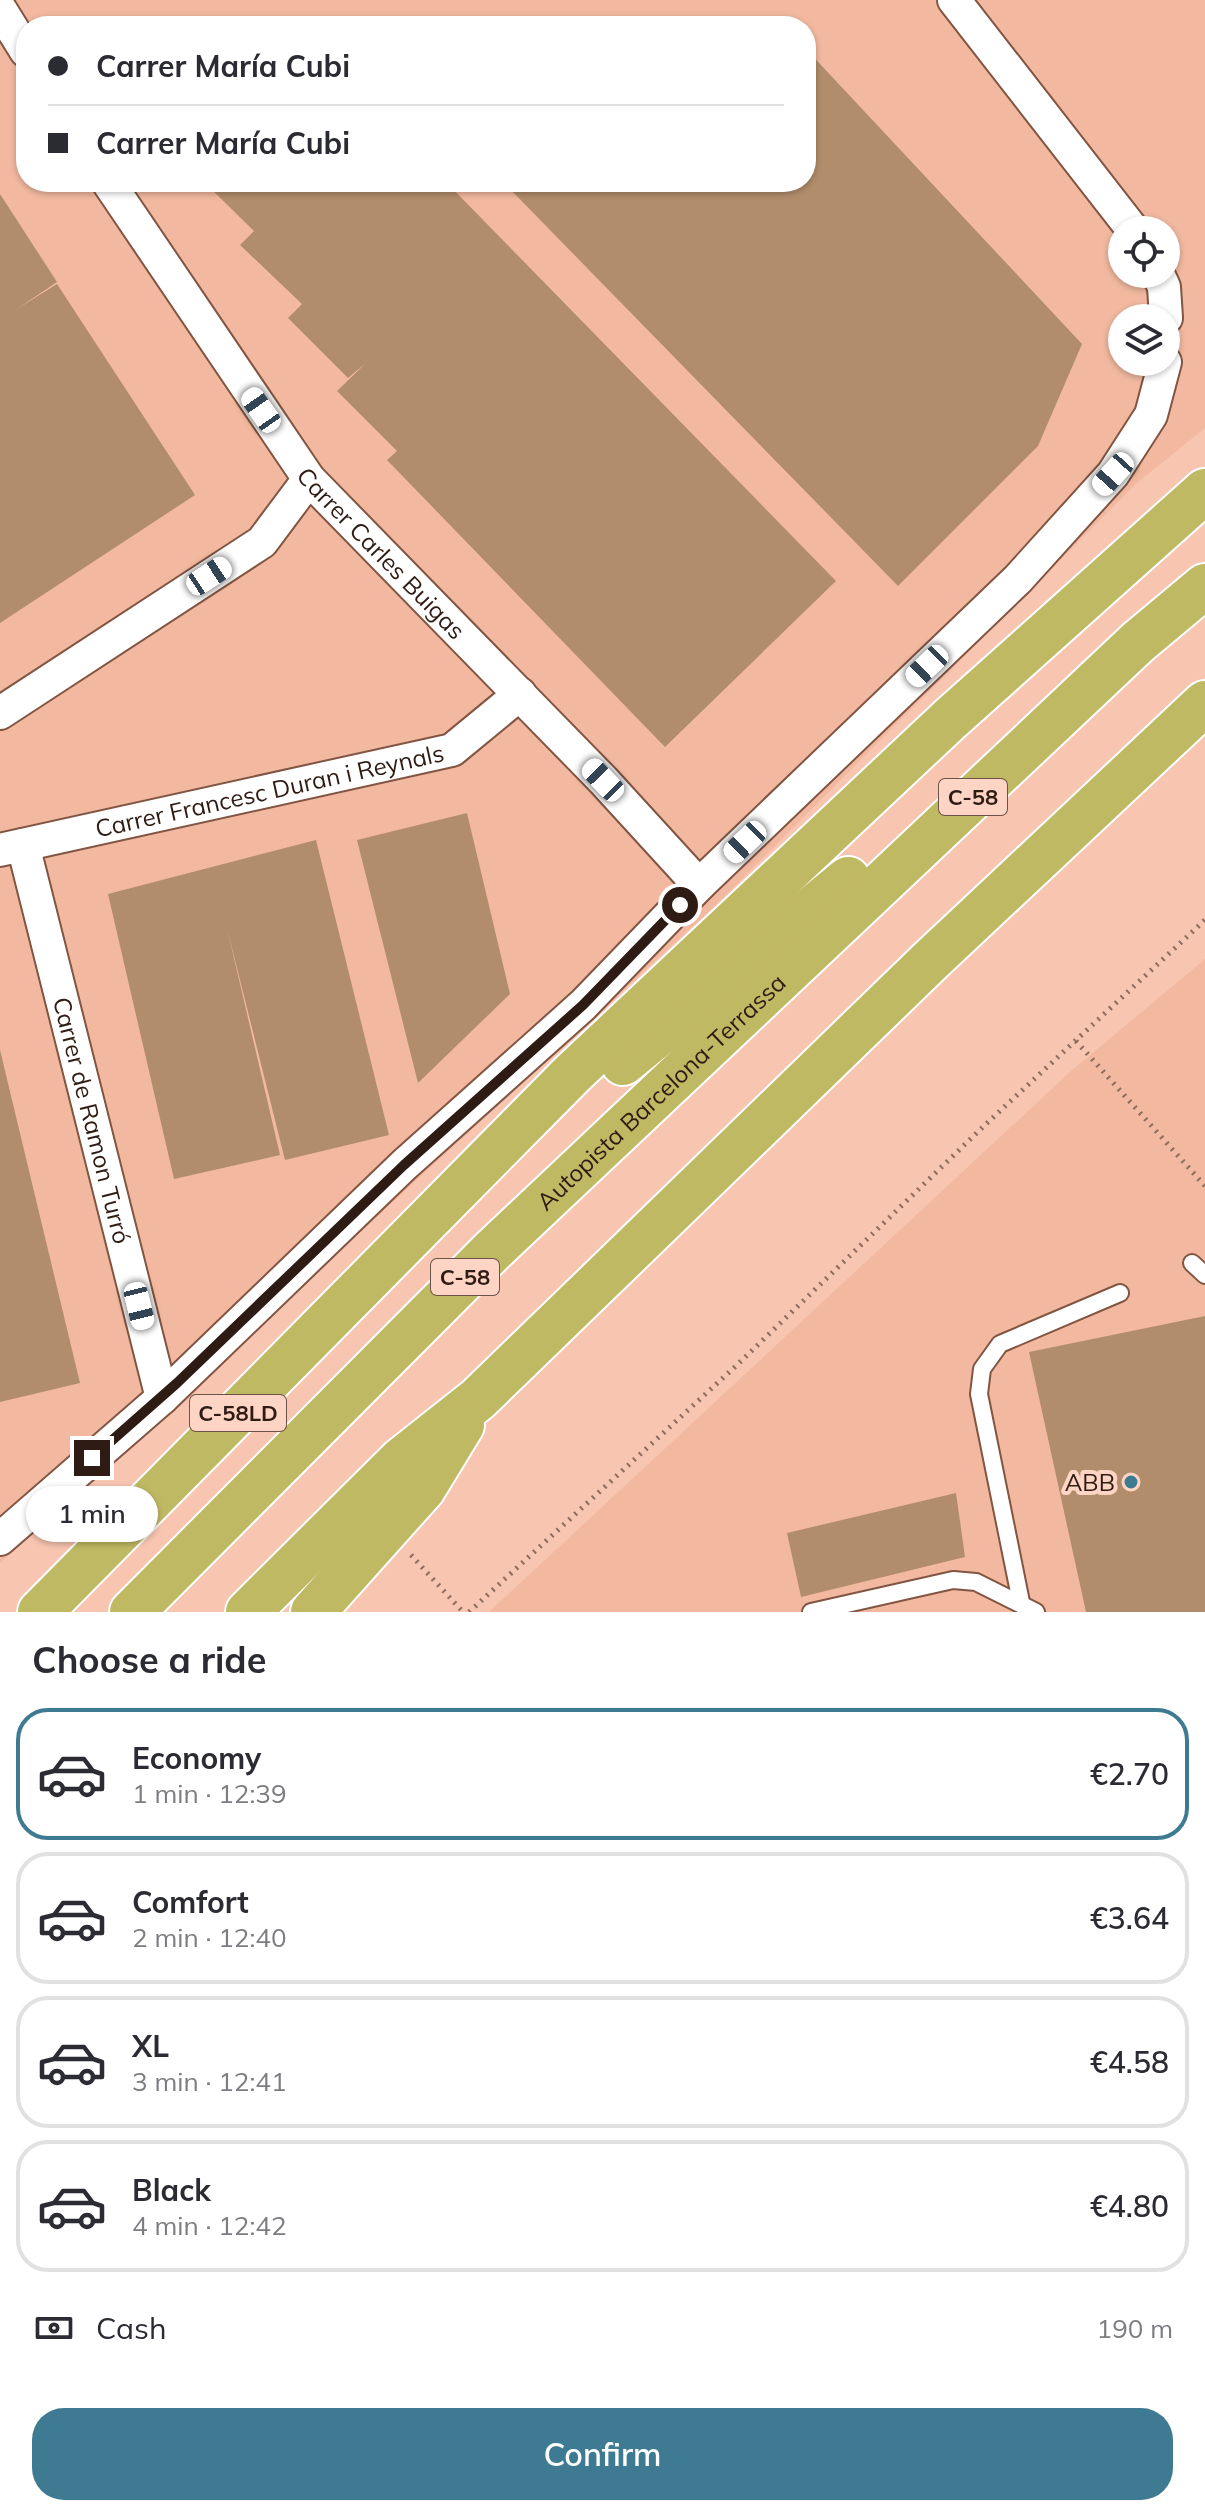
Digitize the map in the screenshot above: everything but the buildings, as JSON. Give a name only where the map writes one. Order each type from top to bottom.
[{"type":"highway","name":"C-58LD","points":[[40,1612],[436,1215],[572,1074],[771,885],[1205,491]]},
{"type":"highway","name":"Autopista Barcelona-Terrassa","points":[[132,1612],[493,1250],[1138,642],[1205,586]]},
{"type":"highway","points":[[436,1215],[1138,642]]},
{"type":"highway","points":[[248,1612],[401,1460],[478,1399],[930,961],[1205,703]]},
{"type":"highway","points":[[313,1612],[423,1489],[478,1399]]},
{"type":"street","points":[[954,0],[1122,216]]},
{"type":"street","points":[[0,9],[16,35]]},
{"type":"street","name":"Carrer Carles Buigas","points":[[115,192],[309,479],[520,694],[699,885]]},
{"type":"street","points":[[0,1539],[162,1398],[404,1165],[583,1005],[699,885],[1018,579],[1113,474],[1151,415],[1162,376]]},
{"type":"street","points":[[0,713],[262,542],[309,479]]},
{"type":"street","name":"Carrer Francesc Duran i Reynals","points":[[12,847],[452,750],[520,694]]},
{"type":"street","name":"Carrer de Ramon Turró","points":[[12,847],[162,1398]]},
{"type":"lane","points":[[1192,1263],[1205,1275]]},
{"type":"lane","points":[[1021,1602],[979,1394],[982,1369],[1000,1344],[1120,1293]]},
{"type":"lane","points":[[811,1612],[953,1580],[976,1582],[1036,1612]]},
{"type":"path","points":[[411,1555],[466,1612],[737,1365],[1205,920]]},
{"type":"path","points":[[1076,1041],[1205,1186]]},
{"type":"shaded area","points":[[0,0],[1205,0],[1205,428],[1138,482],[715,906],[0,1563]]},
{"type":"shaded area","points":[[1205,959],[1205,1612],[489,1612],[1070,1072]]},
{"type":"place","name":"ABB","points":[[1131,1482]]},
{"type":"route","points":[[92,1458],[162,1398],[404,1165],[583,1005],[680,905]]}]
